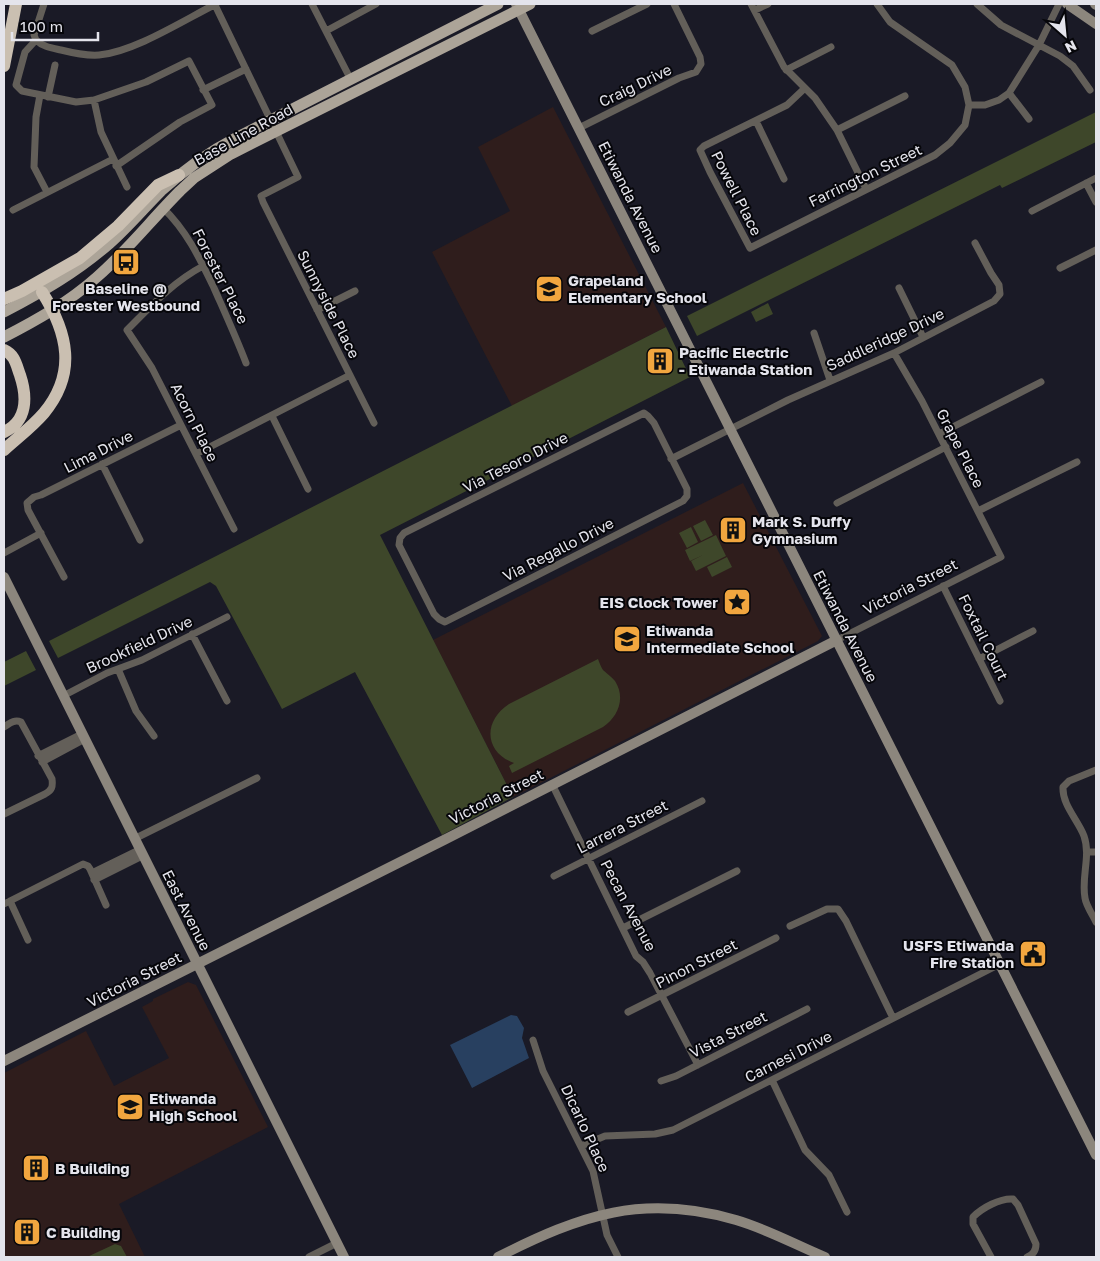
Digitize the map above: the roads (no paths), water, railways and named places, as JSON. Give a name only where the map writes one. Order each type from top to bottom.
[{"type":"highway","points":[[4,66],[16,4]]},
{"type":"highway","points":[[4,299],[39,282],[80,258],[118,226],[158,185],[179,175]]},
{"type":"highway","points":[[4,450],[42,414],[59,389],[63,376],[66,356],[61,330],[54,310],[42,292]]},
{"type":"highway","points":[[4,350],[14,358],[23,384],[25,398],[24,409],[16,423],[4,432]]},
{"type":"main road","name":"Base Line Road","points":[[4,312],[42,292],[79,268],[109,244],[179,175],[219,147],[498,4]]},
{"type":"main road","name":"Base Line Road","points":[[4,337],[54,310],[98,276],[194,178],[212,166],[231,154],[517,6],[530,4]]},
{"type":"street","points":[[44,4],[34,35],[36,40],[41,45],[85,55],[117,52],[138,44],[215,4],[275,131]]},
{"type":"street","points":[[312,4],[351,80]]},
{"type":"street","points":[[326,32],[376,4]]},
{"type":"street","points":[[628,4],[632,11]]},
{"type":"street","points":[[592,31],[647,4]]},
{"type":"street","name":"Craig Drive","points":[[579,128],[679,78],[696,72],[701,64],[700,57],[674,4]]},
{"type":"street","points":[[768,4],[753,7],[786,70],[815,98],[837,130],[866,189]]},
{"type":"street","points":[[877,4],[890,22],[952,65],[965,87],[969,104],[986,105],[999,100],[1009,93],[1039,44],[1059,4]]},
{"type":"street","points":[[977,4],[1001,24],[1060,56],[1073,66],[1090,90]]},
{"type":"street","points":[[1067,4],[1096,24]]},
{"type":"street","name":"Etiwanda Avenue","points":[[517,6],[1096,1155]]},
{"type":"street","points":[[36,40],[25,52],[16,85],[22,91],[76,102],[94,100],[146,82],[189,61],[212,105],[180,122],[116,166]]},
{"type":"street","points":[[786,70],[831,47]]},
{"type":"street","points":[[47,192],[34,167],[36,117],[55,65]]},
{"type":"street","points":[[203,90],[246,69]]},
{"type":"street","points":[[784,179],[756,121],[787,105],[805,88]]},
{"type":"street","points":[[1009,93],[1030,119]]},
{"type":"street","points":[[837,130],[906,96]]},
{"type":"street","points":[[94,100],[101,132],[127,187]]},
{"type":"street","name":"Farrington Street","points":[[750,248],[935,155],[950,143],[965,125],[969,104]]},
{"type":"street","name":"Powell Place","points":[[750,248],[700,150],[704,146],[756,121]]},
{"type":"street","name":"Sunnyside Place","points":[[275,131],[298,177],[261,196],[374,423]]},
{"type":"street","points":[[13,210],[113,159]]},
{"type":"street","points":[[1032,211],[1096,178]]},
{"type":"street","points":[[1086,183],[1096,202]]},
{"type":"street","name":"Forester Place","points":[[163,208],[180,226],[203,266],[234,332],[246,363]]},
{"type":"street","name":"Saddleridge Drive","points":[[671,459],[830,380],[863,368],[894,353],[994,300],[1000,294],[999,285],[976,243]]},
{"type":"street","points":[[1060,268],[1096,250]]},
{"type":"street","name":"Acorn Place","points":[[203,266],[169,288],[127,330],[152,368],[234,530]]},
{"type":"street","points":[[899,288],[923,337]]},
{"type":"street","points":[[317,310],[355,290]]},
{"type":"street","points":[[814,333],[830,380]]},
{"type":"street","name":"Grape Place","points":[[894,353],[918,393],[1001,557]]},
{"type":"street","points":[[196,454],[350,375]]},
{"type":"street","points":[[939,434],[1041,382]]},
{"type":"street","name":"Via Tesoro Drive","points":[[439,619],[434,614],[399,545],[400,538],[404,533],[644,413],[654,423],[671,459]]},
{"type":"street","points":[[272,416],[308,489]]},
{"type":"street","name":"Lima Drive","points":[[41,533],[28,510],[27,502],[181,425]]},
{"type":"street","points":[[837,503],[946,447]]},
{"type":"street","name":"Via Regallo Drive","points":[[439,619],[445,622],[683,501],[687,496],[686,489],[671,459]]},
{"type":"street","points":[[978,511],[1077,462]]},
{"type":"street","points":[[102,464],[140,540]]},
{"type":"street","points":[[4,553],[41,533],[64,577]]},
{"type":"street","name":"Victoria Street","points":[[4,1061],[1001,557]]},
{"type":"street","name":"East Avenue","points":[[4,577],[344,1257]]},
{"type":"street","name":"Foxtail Court","points":[[943,586],[1000,701]]},
{"type":"street","name":"Brookfield Drive","points":[[63,696],[118,669],[142,660],[227,616]]},
{"type":"street","points":[[979,659],[1033,631]]},
{"type":"street","points":[[192,634],[227,701]]},
{"type":"street","points":[[118,669],[136,711],[154,736]]},
{"type":"street","points":[[4,727],[17,720],[21,722],[52,780],[53,786],[45,794],[4,814]]},
{"type":"street","points":[[40,759],[84,737]]},
{"type":"street","points":[[1096,770],[1069,781],[1063,787],[1062,796],[1084,837],[1086,852],[1085,899],[1096,922]]},
{"type":"street","points":[[134,839],[257,778]]},
{"type":"street","name":"Pecan Avenue","points":[[552,784],[636,956],[643,962],[698,1065]]},
{"type":"street","name":"Larrera Street","points":[[554,876],[702,801]]},
{"type":"street","points":[[1086,852],[1096,852]]},
{"type":"street","points":[[93,876],[141,853]]},
{"type":"street","points":[[28,940],[7,903],[82,864],[88,866],[106,905]]},
{"type":"street","points":[[623,928],[737,871]]},
{"type":"street","points":[[790,926],[828,909],[838,909],[846,921],[893,1018]]},
{"type":"street","name":"Pinon Street","points":[[628,1012],[776,938]]},
{"type":"street","name":"Carnesi Drive","points":[[581,1146],[605,1136],[655,1134],[674,1130],[1000,964]]},
{"type":"street","name":"Vista Street","points":[[661,1081],[698,1065],[807,1009]]},
{"type":"street","name":"Dicarlo Place","points":[[533,1040],[543,1071],[593,1171],[607,1235],[618,1257]]},
{"type":"street","points":[[772,1080],[806,1150],[829,1175],[847,1212]]},
{"type":"street","points":[[991,1257],[973,1224],[973,1217],[978,1212],[1006,1198],[1013,1200],[1018,1205],[1036,1244],[1036,1249],[1027,1257]]},
{"type":"street","points":[[498,1257],[553,1230],[603,1214],[633,1209],[661,1208],[708,1213],[738,1220],[825,1257]]},
{"type":"street","points":[[309,1257],[337,1243]]},
{"type":"water","points":[[511,1015],[517,1016],[524,1028],[522,1038],[529,1058],[472,1088],[450,1045]]},
{"type":"place","name":"Baseline @ Forester Westbound","points":[[126,262]]},
{"type":"place","name":"Grapeland Elementary School","points":[[549,289]]},
{"type":"place","name":"Pacific Electric - Etiwanda Station","points":[[660,361]]},
{"type":"place","name":"Mark S. Duffy Gymnasium","points":[[733,530]]},
{"type":"place","name":"EIS Clock Tower","points":[[737,602]]},
{"type":"place","name":"Etiwanda Intermediate School","points":[[627,639]]},
{"type":"place","name":"USFS Etiwanda Fire Station","points":[[1033,954]]},
{"type":"place","name":"Etiwanda High School","points":[[130,1107]]},
{"type":"place","name":"B Building","points":[[36,1168]]},
{"type":"place","name":"C Building","points":[[27,1232]]}]
